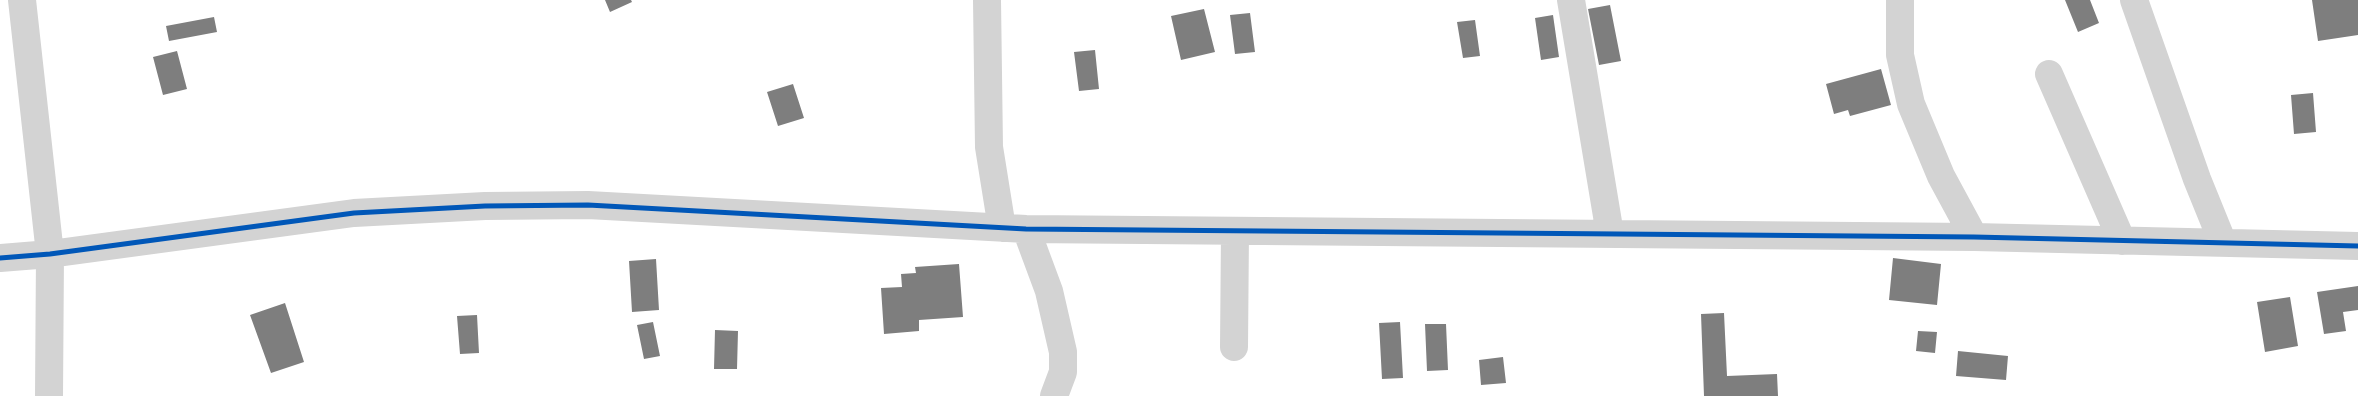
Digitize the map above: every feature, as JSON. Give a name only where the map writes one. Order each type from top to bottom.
[{"type":"street","points":[[22,0],[50,254],[49,396]]},
{"type":"street","points":[[986,0],[989,147],[1014,228],[1049,291],[1063,352],[1063,372],[1054,396]]},
{"type":"street","points":[[1571,0],[1610,234]]},
{"type":"street","points":[[1900,0],[1900,55],[1911,104],[1942,176],[1974,237]]},
{"type":"street","points":[[2134,0],[2197,179],[2223,243]]},
{"type":"street","points":[[2049,74],[2092,177],[2122,241]]},
{"type":"street","points":[[0,258],[50,254],[354,213],[485,206],[588,205],[1014,228],[1974,237],[2358,246]]},
{"type":"street","points":[[1234,347],[1235,231]]},
{"type":"building","points":[[605,0],[631,0],[632,2],[610,12]]},
{"type":"building","points":[[2065,0],[2090,0],[2099,23],[2078,32]]},
{"type":"building","points":[[2312,0],[2358,0],[2358,35],[2318,41]]},
{"type":"building","points":[[1610,5],[1621,61],[1599,65],[1588,9]]},
{"type":"building","points":[[1204,9],[1215,52],[1181,60],[1171,16]]},
{"type":"building","points":[[1250,13],[1255,52],[1235,54],[1230,15]]},
{"type":"building","points":[[1553,15],[1559,57],[1541,60],[1535,18]]},
{"type":"building","points":[[214,17],[217,32],[169,41],[166,26]]},
{"type":"building","points":[[1475,20],[1480,56],[1463,58],[1457,22]]},
{"type":"building","points":[[1095,50],[1099,89],[1079,91],[1074,52]]},
{"type":"building","points":[[177,51],[187,89],[163,95],[153,57]]},
{"type":"building","points":[[1881,69],[1891,105],[1850,116],[1848,110],[1834,114],[1826,84]]},
{"type":"building","points":[[793,84],[804,118],[778,126],[767,92]]},
{"type":"building","points":[[2313,93],[2316,132],[2294,134],[2291,95]]},
{"type":"building","points":[[1893,258],[1941,264],[1937,305],[1889,300]]},
{"type":"building","points":[[656,259],[659,310],[632,312],[629,261]]},
{"type":"building","points":[[959,264],[963,317],[919,320],[919,331],[884,334],[881,288],[902,287],[901,274],[916,273],[915,267]]},
{"type":"building","points":[[2358,286],[2358,310],[2343,312],[2346,331],[2324,334],[2317,292]]},
{"type":"building","points":[[2290,297],[2298,346],[2265,352],[2257,302]]},
{"type":"building","points":[[285,303],[304,362],[271,373],[250,315]]},
{"type":"building","points":[[1724,313],[1727,376],[1777,374],[1778,396],[1704,396],[1701,314]]},
{"type":"building","points":[[477,315],[479,353],[460,354],[457,316]]},
{"type":"building","points":[[653,322],[660,356],[644,359],[637,325]]},
{"type":"building","points":[[1400,322],[1403,378],[1382,379],[1379,323]]},
{"type":"building","points":[[1425,324],[1446,324],[1448,370],[1427,371]]},
{"type":"building","points":[[715,330],[738,331],[737,369],[714,369]]},
{"type":"building","points":[[1918,331],[1937,332],[1935,353],[1916,351]]},
{"type":"building","points":[[1958,351],[2008,356],[2006,380],[1956,376]]},
{"type":"building","points":[[1503,357],[1506,383],[1481,385],[1479,360]]},
{"type":"cycle path","points":[[0,258],[50,254],[354,213],[485,206],[588,205],[1026,229],[1974,237],[2358,246]]}]
